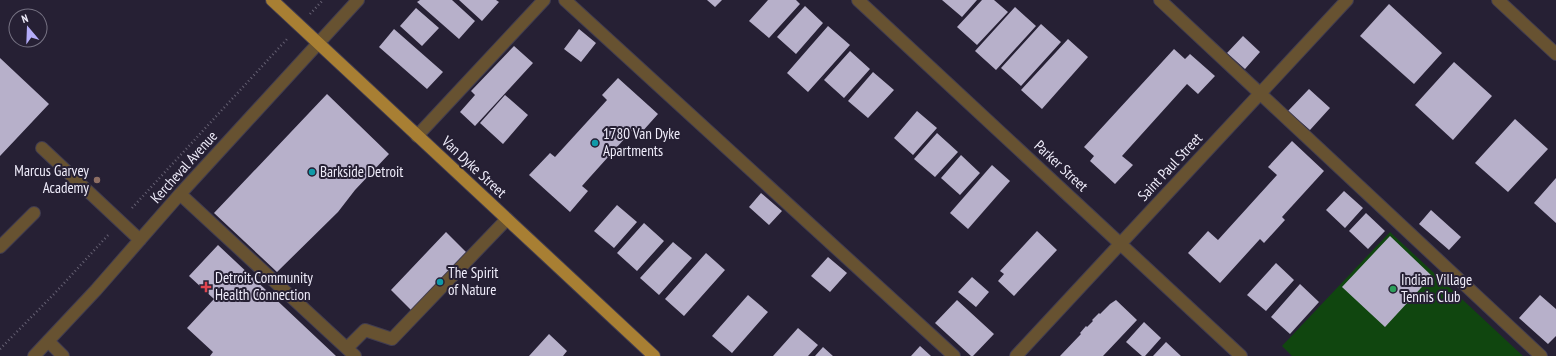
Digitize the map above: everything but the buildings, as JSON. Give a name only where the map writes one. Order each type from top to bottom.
[{"type":"main road","name":"Van Dyke Street","points":[[272,0],[300,24],[417,136],[654,356]]},
{"type":"street","name":"Kercheval Avenue","points":[[34,356],[96,290],[180,194],[358,0]]},
{"type":"street","points":[[417,136],[544,0]]},
{"type":"street","points":[[565,0],[954,356]]},
{"type":"street","name":"Parker Street","points":[[858,0],[1242,356]]},
{"type":"street","points":[[1160,0],[1259,94],[1542,356]]},
{"type":"street","name":"Saint Paul Street","points":[[1016,356],[1347,0]]},
{"type":"street","points":[[1498,0],[1556,54]]},
{"type":"street","points":[[42,148],[140,240]]},
{"type":"street","points":[[180,194],[351,352],[365,330],[392,339],[507,219]]},
{"type":"street","points":[[0,247],[34,213]]},
{"type":"street","points":[[48,341],[63,356]]},
{"type":"path","points":[[0,349],[55,293],[300,24],[324,0]]},
{"type":"green space","name":"Indian Village Tennis Club","points":[[1390,232],[1523,356],[1292,356],[1282,346]]},
{"type":"place","name":"1780 Van Dyke Apartments","points":[[595,143]]},
{"type":"place","name":"Barkside Detroit","points":[[312,172]]},
{"type":"place","name":"Marcus Garvey Academy","points":[[97,180]]},
{"type":"place","name":"The Spirit of Nature","points":[[440,282]]},
{"type":"place","name":"Detroit Community Health Connection","points":[[206,287]]},
{"type":"place","name":"Indian Village Tennis Club","points":[[1393,289]]}]
